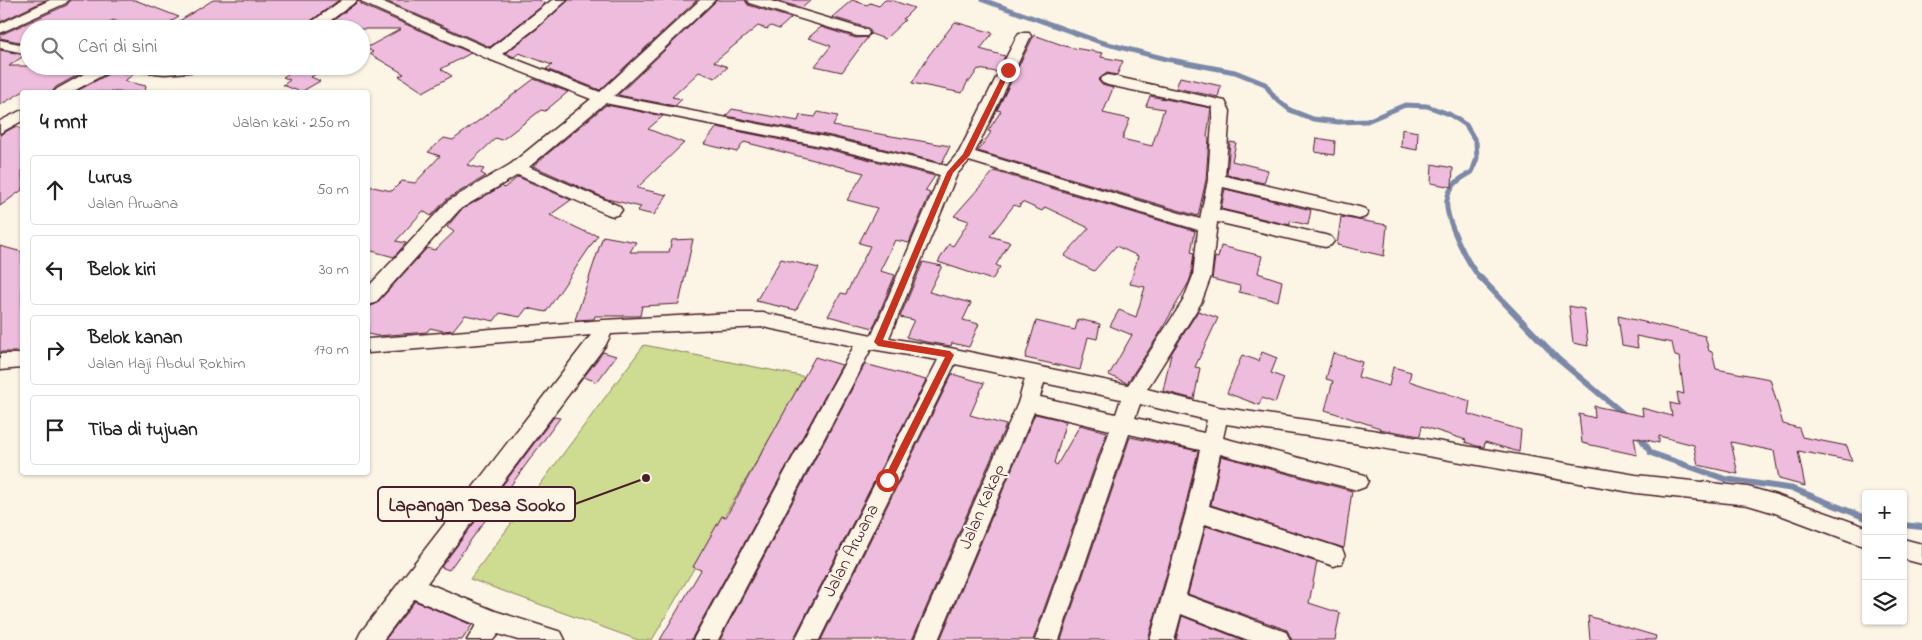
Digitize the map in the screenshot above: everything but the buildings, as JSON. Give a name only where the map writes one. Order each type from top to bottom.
[{"type":"street","points":[[0,28],[61,0]]},
{"type":"street","points":[[323,20],[351,0]]},
{"type":"street","points":[[368,0],[491,54],[602,98],[831,143],[950,172]]},
{"type":"street","points":[[491,54],[532,24],[560,0]]},
{"type":"street","points":[[370,296],[454,205],[517,168],[602,98],[708,0]]},
{"type":"street","points":[[754,0],[862,33]]},
{"type":"street","points":[[705,640],[872,342],[950,172],[966,155],[1024,36]]},
{"type":"street","points":[[0,44],[20,48]]},
{"type":"street","points":[[66,90],[93,75]]},
{"type":"street","points":[[1047,640],[1133,394],[1195,296],[1202,276],[1208,220],[1216,180],[1222,111],[1220,104],[1108,80]]},
{"type":"street","points":[[0,128],[20,116]]},
{"type":"street","points":[[966,155],[1208,220],[1325,241]]},
{"type":"street","points":[[517,168],[613,210]]},
{"type":"street","points":[[1216,180],[1359,213]]},
{"type":"street","points":[[370,346],[604,327],[763,320],[1038,373],[1218,415],[1366,437],[1636,484],[1748,496],[1776,504],[1862,536]]},
{"type":"street","points":[[369,640],[598,341],[604,327]]},
{"type":"street","name":"Jalan Arwana","points":[[807,640],[950,355]]},
{"type":"street","points":[[0,362],[20,361]]},
{"type":"street","name":"Jalan Kakap","points":[[926,640],[1028,403],[1038,373]]},
{"type":"street","points":[[1028,403],[1213,444],[1357,481]]},
{"type":"street","points":[[1162,640],[1197,512],[1218,415]]},
{"type":"street","points":[[1197,512],[1334,556]]},
{"type":"street","points":[[1907,550],[1922,554]]},
{"type":"street","points":[[409,586],[493,621],[553,640]]},
{"type":"street","points":[[1174,601],[1278,640]]},
{"type":"street","points":[[479,640],[493,621]]},
{"type":"green space","points":[[644,345],[806,377],[652,640],[638,640],[470,579]]},
{"type":"waterway","points":[[983,0],[1100,42],[1166,59],[1235,72],[1265,84],[1274,97],[1290,110],[1313,119],[1338,122],[1367,121],[1405,105],[1427,106],[1449,114],[1466,125],[1476,142],[1477,158],[1472,172],[1450,190],[1447,208],[1458,240],[1469,262],[1480,278]]},
{"type":"waterway","points":[[1479,276],[1558,359],[1626,416]]},
{"type":"waterway","points":[[1638,434],[1651,453],[1725,479],[1794,489],[1862,516]]},
{"type":"waterway","points":[[1907,525],[1922,527]]},
{"type":"place","name":"Lapangan Desa Sooko","points":[[646,478]]},
{"type":"route","points":[[887,480],[950,355],[878,342],[950,172],[966,155],[1008,70]]}]
